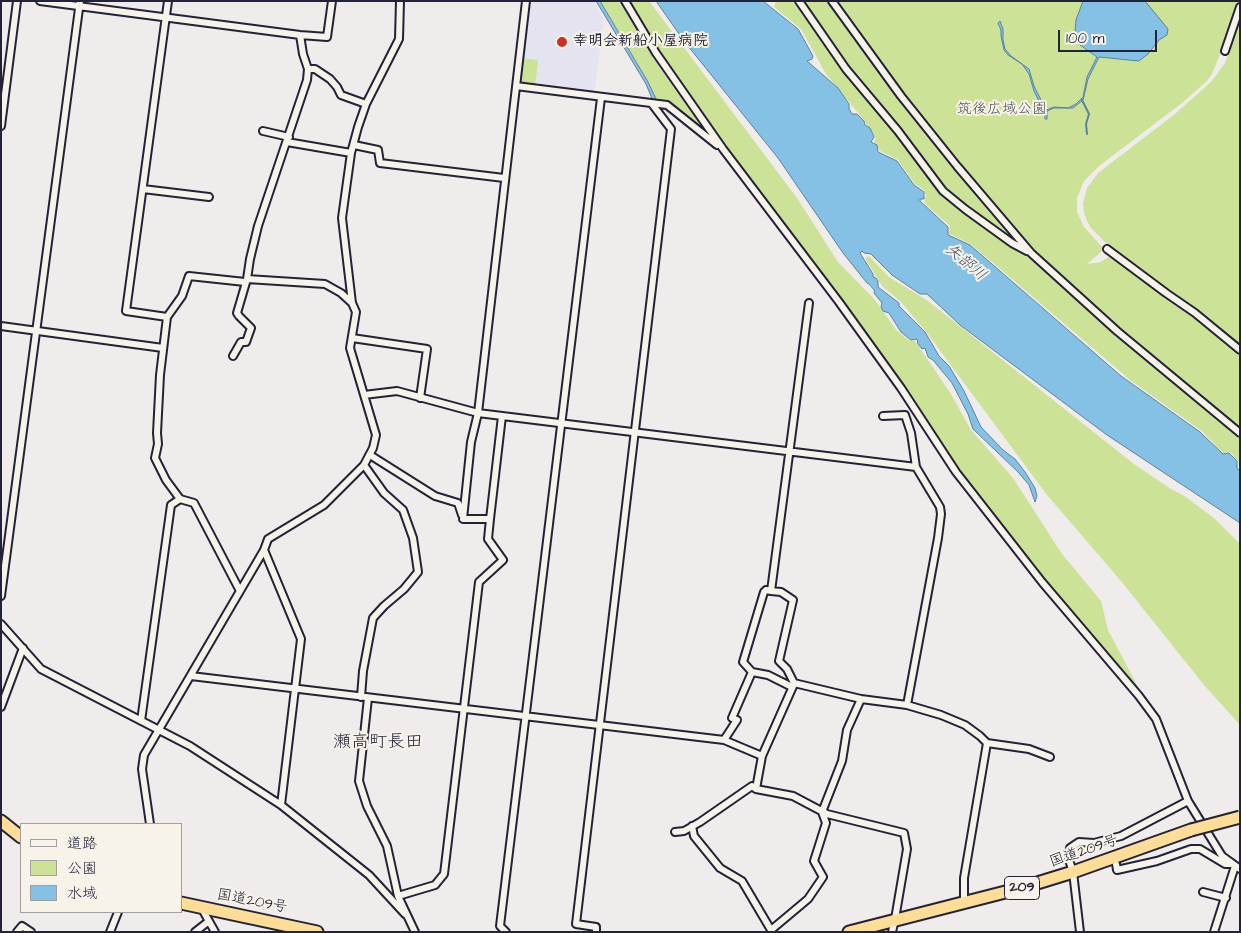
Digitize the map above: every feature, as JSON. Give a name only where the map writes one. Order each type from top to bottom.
[{"type":"highway","name":"国道209号","points":[[849,932],[1021,888],[1073,872],[1191,830],[1240,816]]},
{"type":"highway","points":[[1,821],[20,836]]},
{"type":"highway","name":"国道209号","points":[[182,904],[317,932]]},
{"type":"street","points":[[1,126],[17,1]]},
{"type":"street","points":[[40,1],[80,4],[166,18],[327,37],[332,1]]},
{"type":"street","points":[[168,1],[126,311],[168,317]]},
{"type":"street","points":[[150,823],[143,762],[144,755],[264,550],[268,539],[324,504],[364,465],[373,448],[376,435],[350,348],[356,312],[352,303],[342,218],[351,153],[366,104],[399,39],[400,1]]},
{"type":"street","points":[[463,519],[471,442],[478,413],[526,1]]},
{"type":"street","points":[[625,1],[656,53],[723,149],[833,294],[901,388],[956,472],[1042,582],[1139,696],[1156,719],[1188,800],[1222,856],[1235,866]]},
{"type":"street","points":[[800,1],[846,69],[898,131],[943,191],[973,215],[1012,242],[1032,253]]},
{"type":"street","points":[[832,1],[934,138],[1032,253],[1110,325],[1240,433]]},
{"type":"street","points":[[1,596],[80,4]]},
{"type":"street","points":[[1224,51],[1240,7]]},
{"type":"street","points":[[233,356],[241,342],[246,342],[251,328],[237,313],[258,226],[307,80],[308,69],[300,35]]},
{"type":"street","points":[[308,69],[315,69],[330,79],[341,95],[366,104]]},
{"type":"street","points":[[516,86],[667,105],[723,149]]},
{"type":"street","points":[[506,932],[500,926],[601,98]]},
{"type":"street","points":[[596,932],[596,927],[576,924],[671,128],[652,104]]},
{"type":"street","points":[[263,131],[288,140],[351,153]]},
{"type":"street","points":[[354,145],[378,150],[380,163],[504,178]]},
{"type":"street","points":[[143,189],[209,197]]},
{"type":"street","points":[[1107,249],[1195,313],[1240,350]]},
{"type":"street","points":[[240,591],[194,503],[180,499],[166,480],[155,458],[158,444],[160,375],[168,317],[182,296],[189,276],[246,281],[325,284],[341,293],[352,303]]},
{"type":"street","points":[[771,591],[809,303]]},
{"type":"street","points":[[1,326],[163,348]]},
{"type":"street","points":[[352,338],[427,349],[420,398]]},
{"type":"street","points":[[364,395],[398,391],[478,413],[916,467]]},
{"type":"street","points":[[883,416],[905,414],[912,433],[916,467],[940,507],[941,514],[907,705]]},
{"type":"street","points":[[398,896],[436,885],[444,874],[479,582],[503,560],[488,539],[502,416]]},
{"type":"street","points":[[370,455],[435,496],[458,503],[463,519]]},
{"type":"street","points":[[361,697],[363,671],[373,618],[404,589],[418,572],[413,538],[403,510],[384,493],[364,465]]},
{"type":"street","points":[[141,721],[171,505],[180,499]]},
{"type":"street","points":[[463,519],[490,519]]},
{"type":"street","points":[[264,550],[301,640],[281,805]]},
{"type":"street","points":[[756,789],[762,756],[793,685],[787,669],[779,662],[793,600],[781,592],[766,590],[743,662],[752,672],[768,675],[793,685],[862,699],[907,705],[957,721],[980,736],[987,744],[1029,749],[1050,757]]},
{"type":"street","points":[[1,624],[41,669],[204,754],[281,805],[369,875],[405,914]]},
{"type":"street","points":[[1,707],[23,648]]},
{"type":"street","points":[[724,740],[737,720],[732,718],[752,672]]},
{"type":"street","points":[[191,676],[724,740],[762,756]]},
{"type":"street","points":[[368,698],[359,781],[367,806],[387,846],[398,896],[415,932]]},
{"type":"street","points":[[692,826],[694,836],[720,868],[742,881],[771,931],[808,899],[823,877],[814,861],[826,823],[822,812],[842,761],[847,730],[862,699]]},
{"type":"street","points":[[964,902],[964,878],[987,744]]},
{"type":"street","points":[[675,832],[684,831],[752,786],[756,789],[793,796],[822,812],[867,826],[904,833],[907,849],[892,932]]},
{"type":"street","points":[[1080,932],[1073,872],[1069,860],[1070,848],[1079,842],[1094,843],[1122,836],[1188,800]]},
{"type":"street","points":[[1116,864],[1118,870],[1157,861],[1191,849],[1200,849],[1225,864],[1235,866]]},
{"type":"street","points":[[1214,932],[1235,866]]},
{"type":"street","points":[[1203,892],[1226,898]]},
{"type":"street","points":[[200,907],[215,932]]},
{"type":"street","points":[[110,932],[118,913]]},
{"type":"street","points":[[195,932],[209,921]]},
{"type":"street","points":[[17,932],[22,926],[31,932]]},
{"type":"shaded area","points":[[528,1],[594,1],[604,20],[594,93],[520,84]]},
{"type":"green space","points":[[600,1],[619,1],[654,59],[710,138],[690,118],[657,101],[648,82]]},
{"type":"green space","points":[[626,1],[649,1],[797,198],[838,262],[875,300],[897,331],[909,340],[915,341],[951,394],[971,430],[1013,478],[1062,554],[1101,601],[1108,630],[1148,706],[1001,527],[914,405],[702,119]]},
{"type":"green space","name":"筑後広域公園","points":[[776,1],[793,1],[800,11],[794,1],[1240,1],[1212,74],[1206,82],[1182,103],[1099,166],[1084,181],[1077,198],[1077,212],[1084,227],[1103,248],[1087,264],[1101,262],[1108,257],[1113,257],[1116,253],[1091,228],[1087,221],[1083,203],[1087,188],[1098,173],[1175,114],[1212,81],[1225,63],[1240,14],[1240,468],[1239,462],[1230,452],[1223,453],[1203,432],[1130,380],[971,244],[949,234],[950,226],[924,203],[926,195],[923,189],[915,184],[898,160],[880,151],[874,142],[876,139],[864,120],[826,74],[801,29],[774,7]]},
{"type":"green space","points":[[521,58],[537,60],[538,62],[535,86],[518,82]]},
{"type":"green space","points":[[869,256],[889,277],[928,301],[1134,464],[1186,497],[1215,519],[1240,544],[1240,725],[1204,685],[1121,581],[1047,495],[927,333],[901,302],[882,286],[865,258]]},
{"type":"water","points":[[596,1],[600,1],[648,82],[657,101],[653,101],[646,84]]},
{"type":"water","name":"矢部川","points":[[656,1],[763,1],[798,29],[813,56],[812,59],[807,61],[838,88],[849,104],[852,114],[857,114],[864,121],[865,125],[870,128],[874,137],[871,142],[877,145],[878,152],[897,161],[914,185],[924,192],[924,199],[920,199],[920,201],[948,227],[948,235],[970,245],[1121,376],[1200,432],[1223,454],[1229,453],[1237,461],[1237,468],[1240,471],[1240,523],[1107,435],[960,325],[927,294],[920,294],[892,275],[871,254],[862,251],[860,253],[873,277],[878,281],[878,287],[899,303],[899,306],[925,332],[939,356],[949,366],[964,391],[981,427],[1003,450],[1015,459],[1025,472],[1035,488],[1037,496],[1035,502],[1029,485],[1018,472],[973,429],[968,414],[952,383],[933,360],[928,357],[925,348],[922,349],[917,339],[911,340],[901,332],[889,313],[883,311],[882,303],[874,293],[875,291],[843,253],[778,158],[684,41]]},
{"type":"water","points":[[1083,1],[1145,1],[1168,29],[1167,35],[1159,40],[1148,54],[1139,61],[1099,57],[1088,79],[1083,100],[1073,108],[1068,108],[1076,104],[1083,97],[1087,77],[1097,57],[1080,45],[1075,33],[1076,20]]},
{"type":"water","points":[[1000,21],[1003,29],[1005,49],[1011,56],[1029,69],[1034,86],[1046,110],[1054,107],[1068,108],[1054,108],[1047,111],[1047,119],[1045,119],[1045,113],[1034,91],[1029,74],[1022,64],[1008,55],[1004,50],[998,23]]},
{"type":"waterway","points":[[1082,100],[1089,114],[1086,124],[1087,134]]},
{"type":"place","name":"幸明会新船小屋病院","points":[[562,42]]},
{"type":"district","name":"瀬高町長田","points":[[378,743]]}]
